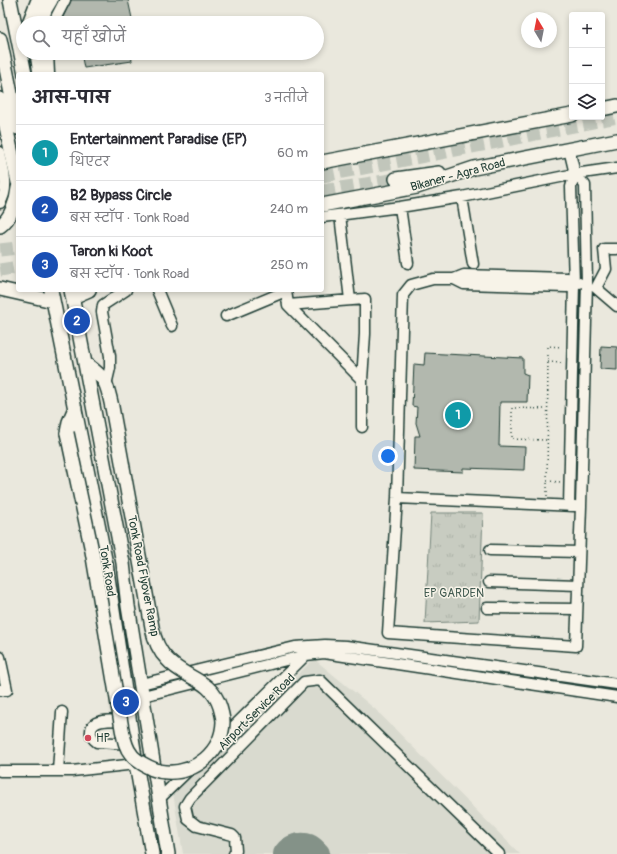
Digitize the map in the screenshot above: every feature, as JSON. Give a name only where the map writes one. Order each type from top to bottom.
[{"type":"main road","points":[[10,0],[16,21]]},
{"type":"main road","points":[[32,16],[38,0]]},
{"type":"main road","points":[[44,16],[51,0]]},
{"type":"main road","points":[[0,39],[16,118]]},
{"type":"main road","points":[[24,60],[25,72]]},
{"type":"main road","points":[[38,60],[40,72]]},
{"type":"main road","points":[[0,99],[6,151],[16,177]]},
{"type":"main road","points":[[605,108],[617,106]]},
{"type":"main road","points":[[324,162],[569,116]]},
{"type":"main road","name":"Bikaner - Agra Road","points":[[324,205],[417,187],[474,168],[617,140]]},
{"type":"main road","points":[[396,179],[474,168]]},
{"type":"main road","points":[[0,226],[12,211],[16,201]]},
{"type":"main road","points":[[0,289],[16,291]]},
{"type":"main road","points":[[22,292],[52,296]]},
{"type":"main road","name":"Tonk Road","points":[[72,293],[122,563],[158,800],[168,854]]},
{"type":"main road","name":"Tonk Road","points":[[52,296],[106,564],[129,720],[152,854]]},
{"type":"main road","name":"Tonk Road Flyover Ramp","points":[[75,408],[69,422],[67,432],[92,551],[122,729],[128,749],[137,760],[158,771],[178,772],[196,767],[206,758],[218,742],[223,721],[221,710],[213,692],[206,685],[167,660],[156,644],[112,407],[106,385],[99,373],[86,364]]},
{"type":"street","points":[[57,16],[65,0]]},
{"type":"street","points":[[48,60],[49,72]]},
{"type":"street","points":[[569,149],[575,174],[584,185],[587,283],[576,646],[388,633],[397,498],[403,295],[411,285],[433,279],[454,279],[464,284],[567,287],[574,283],[587,283]]},
{"type":"street","points":[[0,203],[5,192],[6,184],[6,151]]},
{"type":"street","points":[[324,217],[462,197],[575,174],[617,168]]},
{"type":"street","points":[[569,506],[574,283],[571,187],[575,174]]},
{"type":"street","points":[[462,197],[474,264]]},
{"type":"street","points":[[400,207],[408,263]]},
{"type":"street","points":[[340,215],[350,300]]},
{"type":"street","points":[[617,249],[604,249],[606,269],[596,288],[617,306]]},
{"type":"street","points":[[106,385],[110,368],[110,356],[102,312],[103,305],[123,292]]},
{"type":"street","points":[[158,292],[172,326]]},
{"type":"street","points":[[226,316],[281,292]]},
{"type":"street","points":[[286,292],[288,305],[362,380]]},
{"type":"street","points":[[288,305],[365,299],[362,427]]},
{"type":"street","points":[[397,498],[581,506]]},
{"type":"street","points":[[490,550],[579,552]]},
{"type":"street","points":[[488,582],[578,585]]},
{"type":"street","points":[[487,608],[577,609]]},
{"type":"street","points":[[142,690],[295,647],[325,645],[346,646],[617,684]]},
{"type":"street","points":[[142,690],[306,655],[324,653],[617,697]]},
{"type":"street","points":[[158,800],[306,655]]},
{"type":"street","points":[[0,657],[7,690],[0,690]]},
{"type":"street","name":"Airport Service Road","points":[[234,854],[236,851],[235,838],[232,835],[197,826],[188,819],[185,806],[190,798],[304,682],[320,680],[499,854]]},
{"type":"street","points":[[58,771],[62,712]]},
{"type":"street","points":[[129,720],[99,721],[94,723],[91,727],[90,733],[92,739],[97,742],[133,744]]},
{"type":"street","points":[[0,772],[72,771],[136,764]]},
{"type":"path","points":[[546,496],[548,346],[572,347]]},
{"type":"path","points":[[548,362],[572,363]]},
{"type":"path","points":[[547,409],[512,408],[512,438],[547,440]]},
{"type":"path","points":[[547,481],[570,482]]},
{"type":"shaded area","points":[[314,659],[375,709],[520,854],[183,854],[173,793]]},
{"type":"green space","name":"EP GARDEN","points":[[431,513],[483,513],[479,621],[425,623]]},
{"type":"building","points":[[71,0],[128,0],[131,16],[63,16]]},
{"type":"building","points":[[82,60],[132,60],[132,61],[84,68]]},
{"type":"building","points":[[601,346],[617,347],[617,370],[600,369]]},
{"type":"building","points":[[425,353],[523,358],[523,373],[528,375],[527,402],[500,402],[499,446],[525,447],[524,470],[463,468],[463,472],[414,470],[415,436],[420,436],[416,423],[417,407],[412,406],[414,364],[424,365]]},
{"type":"taxiway","points":[[286,854],[293,848],[300,846],[306,846],[317,854]]},
{"type":"tunnel","points":[[324,176],[617,117]]},
{"type":"tunnel","points":[[324,191],[396,179]]},
{"type":"tunnel","points":[[0,250],[16,248]]},
{"type":"tunnel","points":[[0,270],[16,267]]},
{"type":"place","name":"B2 Bypass Circle","points":[[77,321]]},
{"type":"place","name":"Entertainment Paradise (EP)","points":[[458,415]]},
{"type":"place","name":"Taron ki Koot","points":[[126,702]]},
{"type":"place","name":"HP","points":[[88,738]]}]
